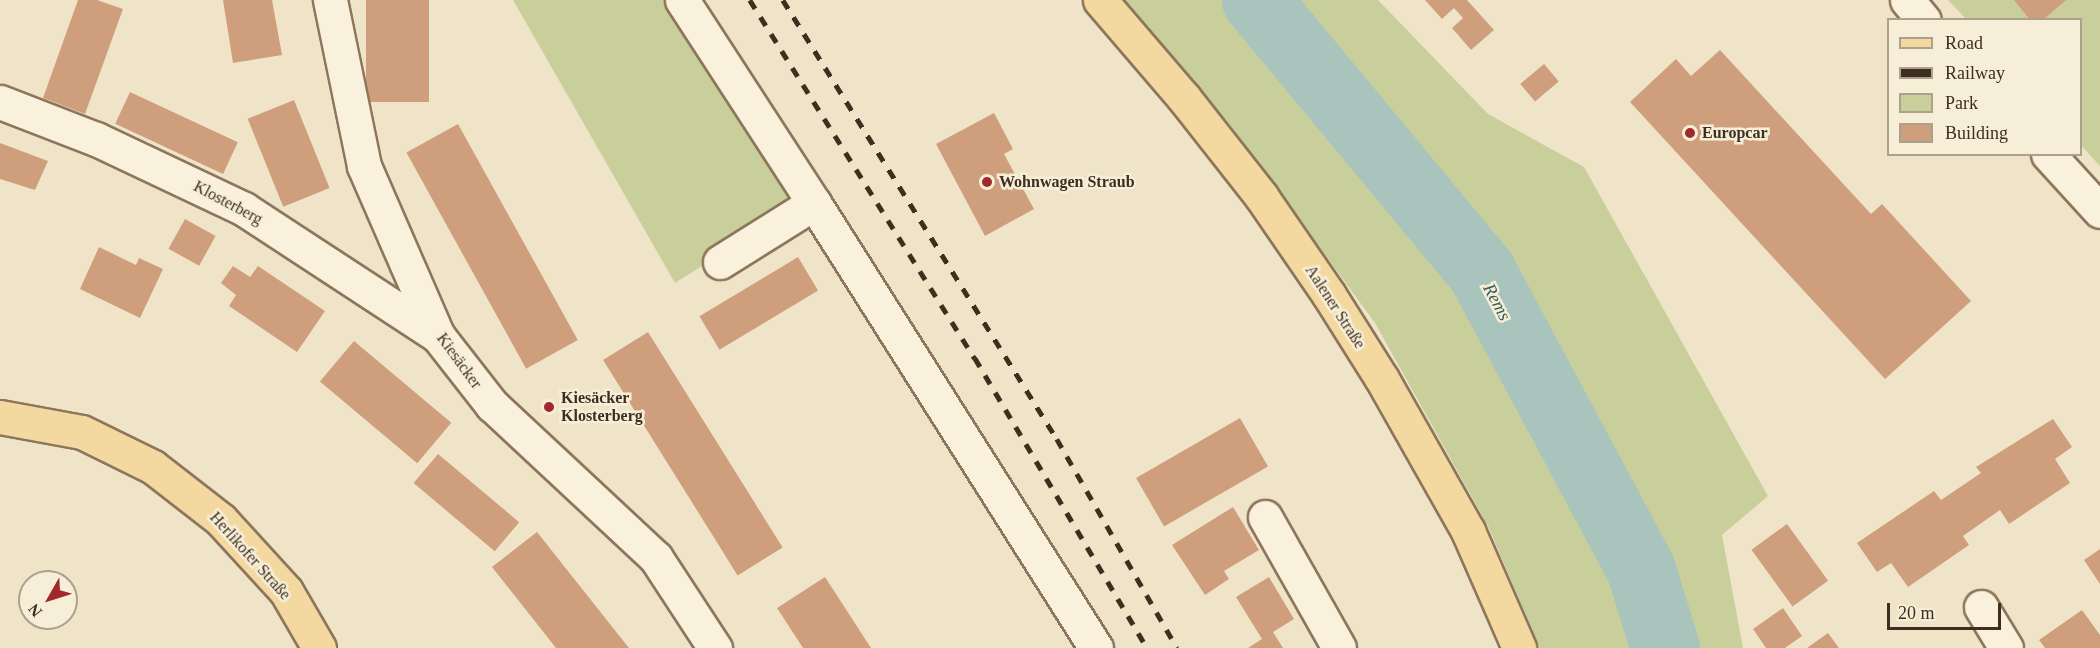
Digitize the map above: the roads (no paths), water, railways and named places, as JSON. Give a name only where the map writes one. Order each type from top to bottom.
[{"type":"main road","name":"Aalener Straße","points":[[1100,0],[1184,98],[1261,196],[1329,295],[1382,379],[1468,531],[1519,648]]},
{"type":"main road","name":"Herlikofer Straße","points":[[0,417],[82,432],[153,467],[221,520],[285,591],[318,648]]},
{"type":"street","name":"Kiesäcker","points":[[330,0],[364,166],[438,336],[492,405],[656,558],[715,648]]},
{"type":"street","points":[[682,0],[814,203],[1096,648]]},
{"type":"street","points":[[1907,0],[1922,18]]},
{"type":"street","name":"Klosterberg","points":[[0,102],[96,139],[244,209],[438,336]]},
{"type":"street","points":[[2050,156],[2100,211]]},
{"type":"street","points":[[720,262],[814,203]]},
{"type":"street","points":[[1265,517],[1339,648]]},
{"type":"street","points":[[1981,607],[2006,648]]},
{"type":"waterway","name":"Rems","points":[[1256,0],[1481,271],[1641,570],[1665,648]]},
{"type":"railway","points":[[750,0],[975,358],[1147,648]]},
{"type":"railway","points":[[783,0],[1057,439],[1177,648]]},
{"type":"place","name":"Europcar","points":[[1690,133]]},
{"type":"place","name":"Wohnwagen Straub","points":[[987,182]]},
{"type":"place","name":"Kiesäcker Klosterberg","points":[[549,407]]}]
